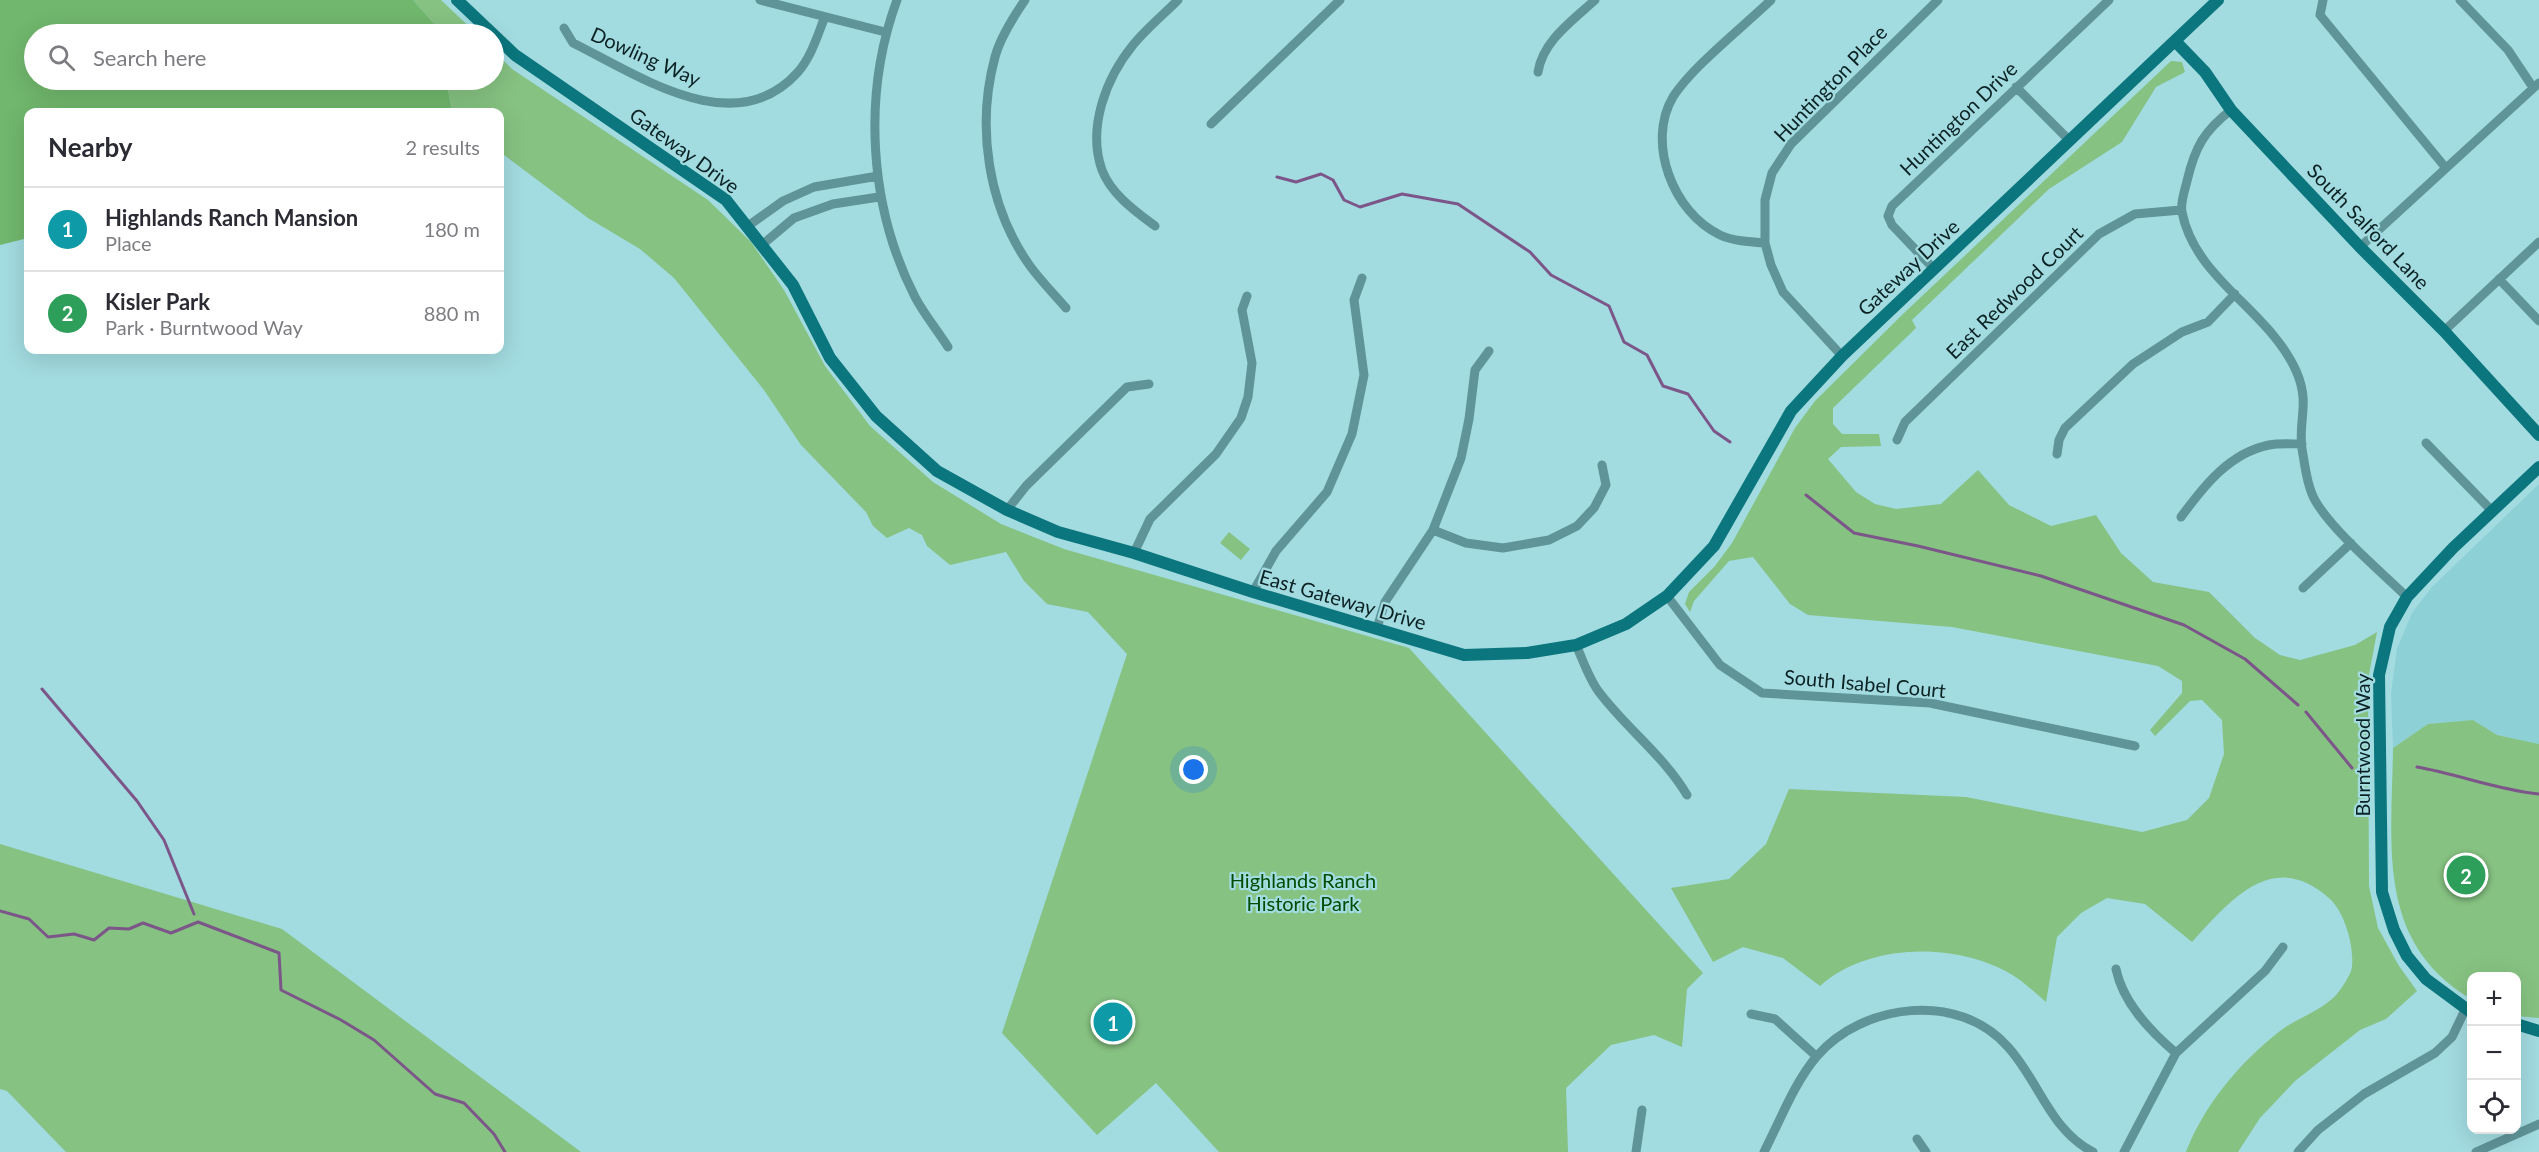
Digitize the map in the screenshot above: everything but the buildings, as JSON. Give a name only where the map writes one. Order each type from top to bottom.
[{"type":"street","name":"Gateway Drive","points":[[457,0],[482,24]]},
{"type":"street","points":[[760,0],[824,19],[885,32]]},
{"type":"street","points":[[897,0],[885,32],[875,91],[879,197],[895,252],[916,298],[948,347]]},
{"type":"street","points":[[1024,0],[995,55],[985,117],[991,177],[1003,217],[1030,266],[1066,308]]},
{"type":"street","points":[[1155,226],[1126,206],[1102,170],[1097,138],[1104,93],[1132,46],[1178,0]]},
{"type":"street","points":[[1211,124],[1340,0]]},
{"type":"street","points":[[1538,72],[1540,58],[1550,43],[1595,0]]},
{"type":"street","points":[[1765,243],[1719,234],[1691,213],[1676,189],[1663,159],[1663,131],[1672,99],[1686,81],[1771,0]]},
{"type":"street","name":"Huntington Place","points":[[1842,356],[1783,292],[1765,243],[1765,200],[1772,173],[1791,144],[1938,0]]},
{"type":"street","name":"Huntington Drive","points":[[1934,269],[1892,225],[1888,216],[1892,206],[2109,0]]},
{"type":"street","name":"Gateway Drive","points":[[1667,596],[1714,546],[1791,411],[1842,356],[2218,0]]},
{"type":"street","points":[[2323,0],[2319,15],[2445,167]]},
{"type":"street","points":[[2360,247],[2536,84],[2508,50],[2460,0]]},
{"type":"street","name":"Dowling Way","points":[[564,28],[573,43],[681,96],[709,103],[729,103],[752,100],[780,87],[799,72],[811,52],[824,19]]},
{"type":"street","name":"South Salford Lane","points":[[2175,41],[2205,72],[2231,110],[2360,247],[2444,331],[2539,435]]},
{"type":"street","name":"Gateway Drive","points":[[504,45],[515,55],[726,200],[763,244],[793,285],[830,358],[876,416],[937,471],[1007,510]]},
{"type":"street","points":[[2016,87],[2070,141]]},
{"type":"street","points":[[2231,110],[2209,128],[2192,158],[2181,210],[2196,250],[2279,339],[2297,373],[2306,404],[2302,444],[2306,470],[2315,501],[2351,543],[2407,597]]},
{"type":"street","points":[[748,226],[783,201],[814,187],[878,176]]},
{"type":"street","points":[[763,244],[794,218],[833,204],[879,197]]},
{"type":"street","name":"East Redwood Court","points":[[1898,440],[1905,422],[2099,234],[2135,214],[2181,210]]},
{"type":"street","points":[[2444,331],[2539,242]]},
{"type":"street","points":[[1253,592],[1276,551],[1328,492],[1352,434],[1364,375],[1354,300],[1362,278]]},
{"type":"street","points":[[2499,279],[2539,321]]},
{"type":"street","points":[[2057,454],[2059,440],[2065,428],[2133,364],[2182,332],[2208,322],[2235,294]]},
{"type":"street","points":[[1134,553],[1150,519],[1216,454],[1241,418],[1248,397],[1252,363],[1242,310],[1247,296]]},
{"type":"street","points":[[1377,628],[1385,602],[1433,530],[1461,458],[1475,370],[1489,351]]},
{"type":"street","points":[[1007,510],[1026,486],[1127,387],[1149,384]]},
{"type":"street","points":[[2426,443],[2493,512]]},
{"type":"street","points":[[2181,518],[2205,485],[2235,459],[2268,445],[2302,444]]},
{"type":"street","points":[[1433,530],[1466,543],[1503,548],[1549,540],[1577,526],[1594,508],[1606,485],[1602,465]]},
{"type":"street","name":"Burntwood Way","points":[[2467,1010],[2426,979],[2406,956],[2394,930],[2382,892],[2379,675],[2390,627],[2407,597],[2453,548],[2539,467]]},
{"type":"street","name":"East Gateway Drive","points":[[1007,510],[1058,532],[1134,553],[1253,592],[1464,655],[1527,653],[1576,645],[1626,624],[1667,596]]},
{"type":"street","points":[[2303,588],[2351,543]]},
{"type":"street","name":"South Isabel Court","points":[[1667,596],[1720,665],[1762,693],[1930,703],[2135,746]]},
{"type":"street","points":[[1576,645],[1597,690],[1644,744],[1674,772],[1687,795]]},
{"type":"street","points":[[2124,1152],[2176,1053],[2265,971],[2283,947]]},
{"type":"street","points":[[2115,969],[2120,989],[2157,1037],[2176,1053]]},
{"type":"street","points":[[1764,1152],[1816,1056],[1858,1024],[1882,1015],[1921,1010],[1946,1012],[1990,1031],[2008,1046],[2059,1125],[2093,1152]]},
{"type":"street","points":[[2298,1152],[2318,1130],[2364,1094],[2435,1053],[2452,1037],[2467,1013]]},
{"type":"street","points":[[1751,1014],[1775,1019],[1816,1056]]},
{"type":"street","points":[[2521,1025],[2539,1031]]},
{"type":"street","points":[[1636,1152],[1642,1110]]},
{"type":"street","points":[[2476,1152],[2539,1124]]},
{"type":"street","points":[[1917,1139],[1926,1152]]},
{"type":"shaded area","points":[[2539,484],[2539,744],[2497,735],[2473,720],[2428,724],[2393,748],[2391,693],[2397,649],[2412,613],[2432,587]]},
{"type":"green space","points":[[0,0],[413,0],[434,24],[24,24],[24,90],[448,90],[451,108],[24,108],[24,239],[0,245]]},
{"type":"green space","points":[[413,0],[441,0],[466,24],[434,24]]},
{"type":"green space","name":"Highlands Ranch Historic Park","points":[[504,61],[512,69],[708,200],[751,242],[784,290],[825,366],[870,426],[933,482],[1001,524],[1064,549],[1409,648],[1703,973],[1687,989],[1682,1047],[1654,1035],[1611,1045],[1566,1088],[1568,1152],[1219,1152],[1156,1083],[1097,1135],[1002,1033],[1127,654],[1088,612],[1047,604],[1024,581],[1006,552],[950,565],[927,546],[922,535],[909,528],[887,538],[873,526],[866,512],[801,445],[764,390],[674,278],[640,249],[588,218],[504,155],[504,108],[451,108],[448,90],[504,90]]},
{"type":"green space","points":[[2171,61],[2182,62],[2185,72],[2156,87],[2122,142],[2049,189],[1912,320],[1916,328],[1833,408],[1833,424],[1842,434],[1879,434],[1881,446],[1841,447],[1828,459],[1856,492],[1875,504],[1896,509],[1941,504],[1978,470],[2009,505],[2051,526],[2096,515],[2121,553],[2153,582],[2209,592],[2255,638],[2280,655],[2300,660],[2355,645],[2377,632],[2368,680],[2369,886],[2378,928],[2399,966],[2417,991],[2386,1019],[2360,1030],[2295,1081],[2260,1118],[2238,1152],[2186,1152],[2213,1101],[2237,1071],[2280,1031],[2331,1000],[2352,969],[2350,940],[2340,913],[2330,899],[2309,884],[2290,878],[2271,879],[2254,886],[2237,897],[2192,942],[2145,904],[2107,898],[2081,913],[2057,937],[2046,1002],[2017,978],[1995,966],[1944,953],[1890,954],[1864,961],[1841,971],[1820,986],[1783,958],[1743,947],[1713,962],[1671,888],[1729,879],[1766,844],[1789,789],[1966,797],[2142,832],[2187,820],[2209,798],[2224,754],[2222,720],[2202,700],[2190,701],[2155,736],[2150,730],[2182,693],[2182,681],[2158,666],[1952,627],[1808,615],[1790,604],[1753,557],[1729,561],[1694,601],[1690,612],[1685,604],[1689,592],[1715,566],[1732,543],[1795,428],[1815,401],[1903,314]]},
{"type":"green space","points":[[1229,532],[1250,549],[1241,560],[1220,543]]},
{"type":"green space","points":[[2473,720],[2497,735],[2539,744],[2539,1018],[2521,1016],[2521,972],[2467,972],[2467,996],[2440,976],[2418,949],[2404,920],[2396,888],[2392,855],[2393,748],[2428,724]]},
{"type":"green space","points":[[0,844],[282,929],[581,1152],[66,1152],[7,1091],[0,1089]]},
{"type":"waterway","points":[[1277,177],[1296,182],[1321,174],[1333,180],[1344,200],[1360,207],[1402,194],[1458,204],[1530,252],[1551,275],[1609,306],[1624,342],[1647,355],[1663,386],[1688,394],[1714,431],[1730,442]]},
{"type":"waterway","points":[[1806,495],[1854,533],[2041,576],[2184,625],[2245,659],[2298,705]]},
{"type":"waterway","points":[[42,689],[137,801],[164,840],[194,914]]},
{"type":"waterway","points":[[2306,712],[2352,768]]},
{"type":"waterway","points":[[2417,767],[2508,789],[2539,794]]},
{"type":"waterway","points":[[0,911],[29,919],[48,937],[74,934],[94,940],[109,928],[129,929],[143,923],[171,933],[198,922],[279,953],[281,990],[341,1020],[374,1040],[435,1094],[464,1103],[494,1134],[505,1152]]},
{"type":"place","name":"Kisler Park","points":[[2466,875]]},
{"type":"place","name":"Highlands Ranch Mansion","points":[[1113,1022]]}]
